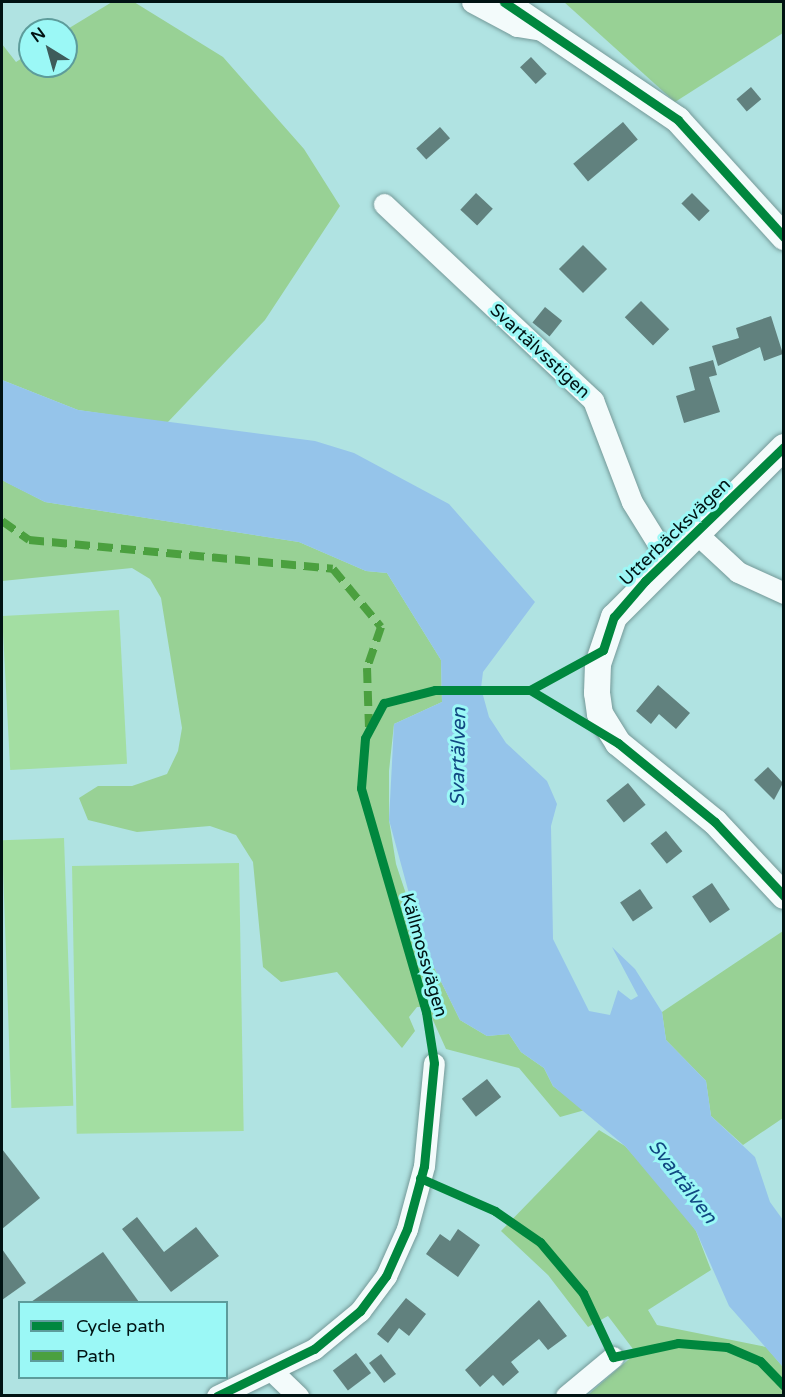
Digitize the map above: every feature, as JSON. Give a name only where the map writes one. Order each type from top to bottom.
[{"type":"street","points":[[472,2],[517,26],[542,30]]},
{"type":"street","points":[[504,2],[542,30],[635,86],[678,120],[783,237]]},
{"type":"street","name":"Svartälvsstigen","points":[[384,204],[593,400],[632,502],[668,560]]},
{"type":"street","name":"Utterbäcksvägen","points":[[783,447],[668,560],[614,617],[598,664],[600,714],[618,743],[715,822],[783,896]]},
{"type":"street","points":[[696,533],[738,572],[783,593]]},
{"type":"street","points":[[217,1395],[273,1372],[314,1349],[360,1311],[386,1276],[407,1229],[423,1166],[434,1063]]},
{"type":"street","points":[[567,1395],[614,1357]]},
{"type":"street","points":[[273,1372],[298,1395]]},
{"type":"green space","points":[[112,2],[134,2],[223,57],[304,149],[340,206],[265,320],[167,423],[78,410],[2,380],[2,44],[16,62],[18,61],[18,78],[78,78],[78,23]]},
{"type":"green space","points":[[564,2],[783,2],[783,33],[675,102]]},
{"type":"green space","points":[[2,480],[45,502],[299,542],[366,571],[387,573],[441,660],[442,702],[394,724],[389,771],[389,820],[396,864],[423,945],[460,1020],[487,1036],[509,1034],[521,1052],[544,1068],[553,1086],[585,1110],[560,1117],[519,1068],[446,1049],[427,1007],[417,1007],[409,1017],[415,1031],[402,1048],[337,972],[281,982],[263,967],[253,862],[236,835],[210,826],[137,832],[88,820],[79,798],[98,786],[132,786],[167,774],[178,751],[182,728],[161,598],[150,579],[132,568],[2,581]]},
{"type":"green space","points":[[119,610],[127,764],[10,770],[2,616]]},
{"type":"green space","points":[[64,838],[73,1106],[11,1108],[2,840]]},
{"type":"green space","points":[[239,863],[244,1131],[77,1134],[72,866]]},
{"type":"green space","points":[[783,931],[783,1118],[743,1145],[711,1116],[706,1081],[666,1040],[662,1012]]},
{"type":"green space","points":[[599,1130],[625,1146],[673,1199],[696,1231],[711,1270],[648,1310],[657,1325],[766,1347],[783,1367],[783,1395],[589,1394],[636,1353],[608,1316],[588,1327],[548,1275],[501,1231]]},
{"type":"water","name":"Svartälven","points":[[2,380],[78,410],[315,441],[354,453],[449,504],[535,602],[483,672],[481,688],[489,717],[506,743],[547,781],[557,804],[551,826],[553,939],[589,1011],[610,1015],[618,990],[631,1000],[638,996],[612,947],[635,969],[662,1012],[666,1040],[706,1081],[711,1116],[755,1157],[770,1202],[783,1220],[783,1367],[729,1306],[696,1231],[625,1146],[553,1086],[544,1068],[521,1052],[509,1034],[487,1036],[460,1020],[423,945],[389,820],[394,724],[442,702],[441,660],[387,573],[366,571],[299,542],[45,502],[7,483],[2,480]]},
{"type":"building","points":[[531,57],[547,74],[536,84],[520,67]]},
{"type":"building","points":[[751,87],[761,99],[747,111],[736,99]]},
{"type":"building","points":[[623,122],[638,140],[588,181],[573,164]]},
{"type":"building","points":[[440,127],[450,138],[426,160],[416,148]]},
{"type":"building","points":[[476,193],[493,209],[477,226],[460,210]]},
{"type":"building","points":[[692,193],[710,211],[699,221],[681,204]]},
{"type":"building","points":[[583,245],[607,269],[583,293],[559,269]]},
{"type":"building","points":[[641,301],[669,329],[653,346],[625,317]]},
{"type":"building","points":[[545,307],[562,321],[550,336],[532,323]]},
{"type":"building","points":[[771,316],[783,354],[764,361],[760,347],[718,366],[712,346],[739,338],[736,328]]},
{"type":"building","points":[[713,360],[717,375],[709,377],[720,412],[684,423],[676,396],[695,390],[689,367]]},
{"type":"building","points":[[658,685],[690,713],[676,729],[659,714],[651,724],[636,711]]},
{"type":"building","points":[[768,767],[783,783],[774,800],[754,780]]},
{"type":"building","points":[[628,783],[646,805],[624,822],[606,801]]},
{"type":"building","points":[[666,831],[682,851],[667,864],[650,844]]},
{"type":"building","points":[[712,883],[730,910],[710,923],[692,896]]},
{"type":"building","points":[[640,889],[653,908],[633,921],[620,902]]},
{"type":"building","points":[[487,1079],[501,1097],[476,1117],[462,1099]]},
{"type":"building","points":[[2,1149],[40,1198],[2,1229]]},
{"type":"building","points":[[137,1217],[164,1252],[196,1227],[219,1256],[171,1292],[122,1229]]},
{"type":"building","points":[[458,1229],[480,1245],[458,1277],[426,1254],[440,1234],[450,1241]]},
{"type":"building","points":[[2,1249],[26,1283],[2,1300]]},
{"type":"building","points":[[103,1252],[138,1301],[32,1301]]},
{"type":"building","points":[[406,1298],[426,1314],[409,1336],[399,1328],[388,1343],[377,1334]]},
{"type":"building","points":[[539,1300],[567,1336],[548,1350],[539,1339],[511,1362],[519,1372],[503,1386],[493,1375],[480,1387],[465,1370]]},
{"type":"building","points":[[356,1353],[371,1373],[348,1390],[333,1370]]},
{"type":"building","points":[[381,1354],[396,1374],[384,1383],[369,1363]]},
{"type":"marked path","points":[[2,521],[29,540],[333,569],[381,627],[367,668],[369,727]]},
{"type":"cycle path","points":[[504,2],[678,120],[784,237]]},
{"type":"cycle path","points":[[530,690],[603,650],[614,617],[645,581],[784,447]]},
{"type":"cycle path","name":"Källmossvägen","points":[[217,1396],[314,1349],[360,1311],[386,1276],[407,1229],[424,1166],[434,1063],[426,1012],[361,788],[365,738],[384,703],[435,690],[530,690],[618,743],[715,822],[784,896]]},
{"type":"cycle path","points":[[420,1178],[495,1211],[540,1242],[583,1293],[613,1357],[678,1343],[727,1347],[760,1361],[784,1386]]}]
